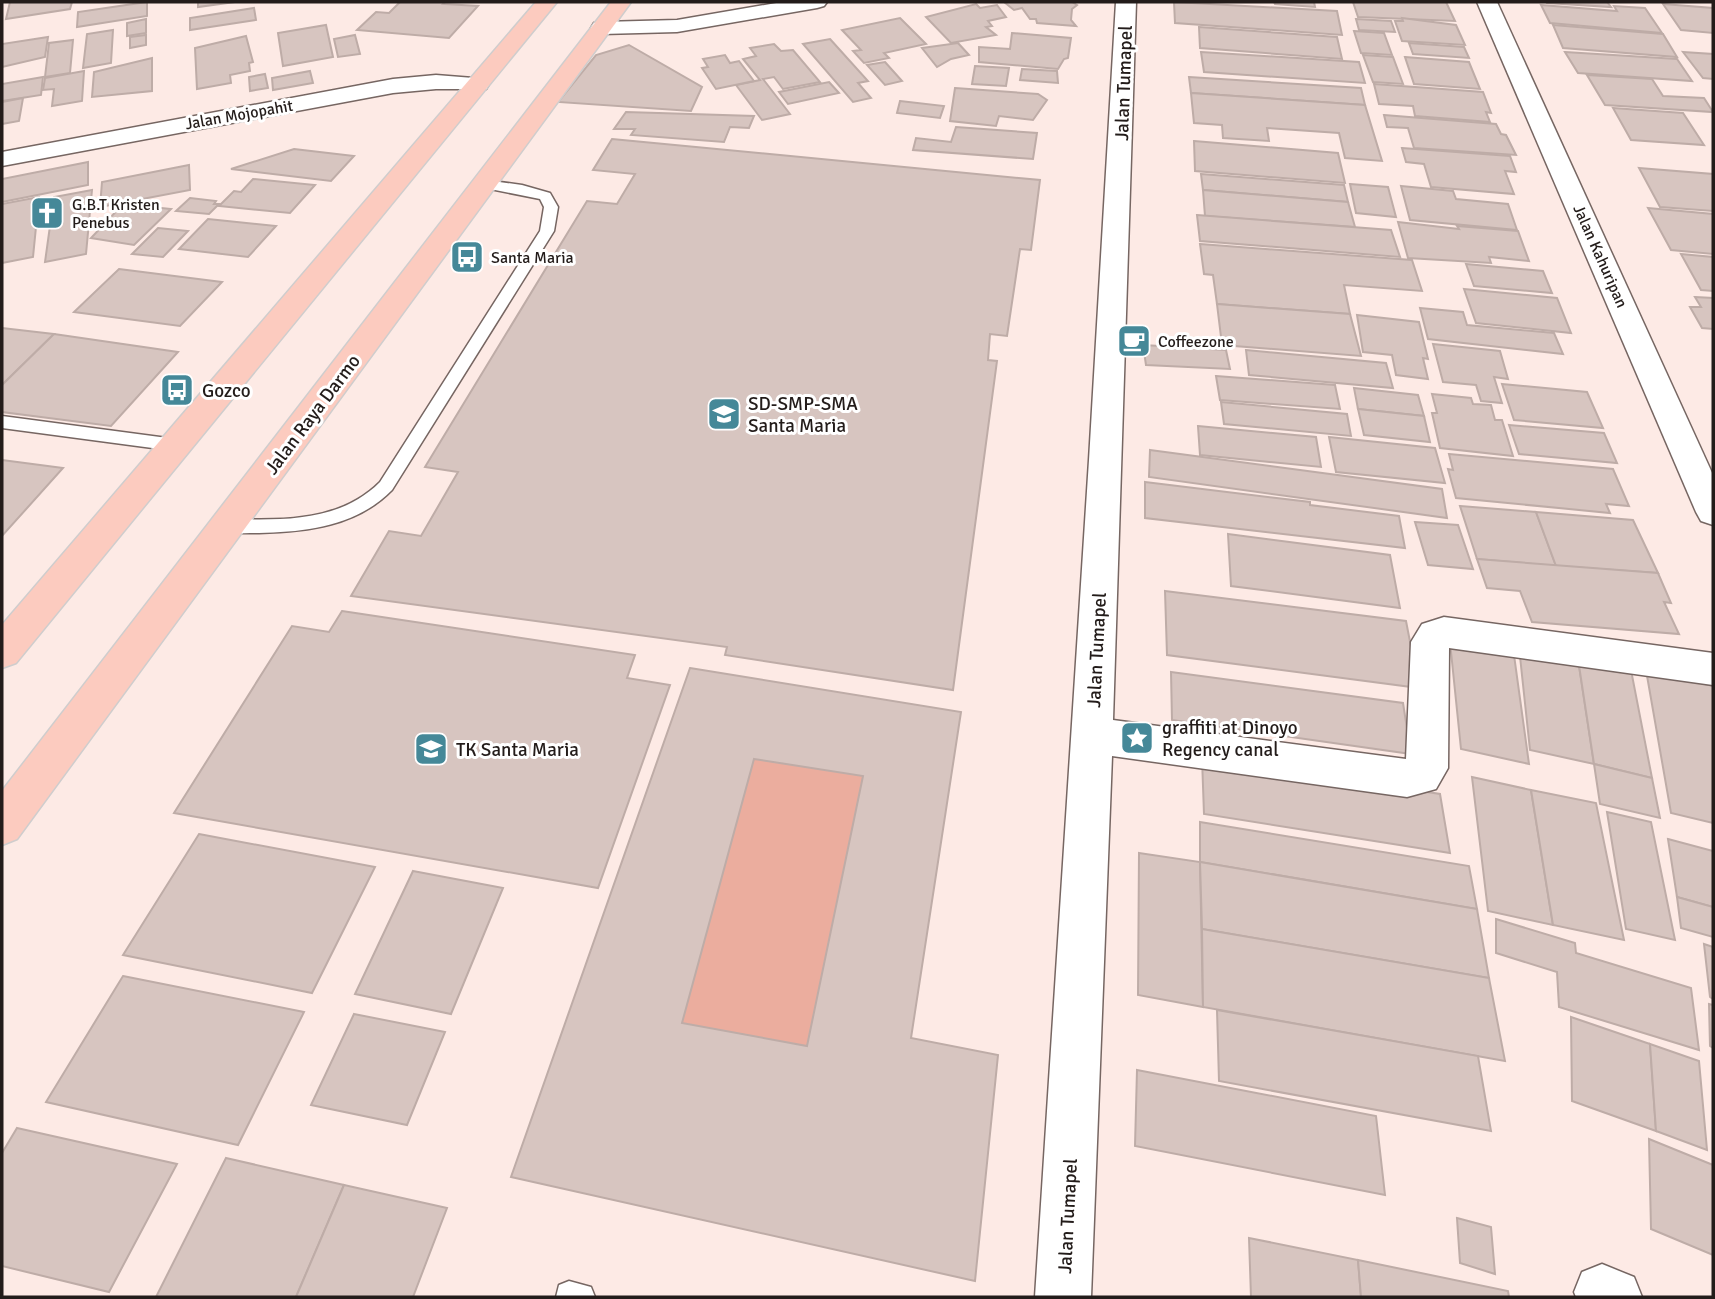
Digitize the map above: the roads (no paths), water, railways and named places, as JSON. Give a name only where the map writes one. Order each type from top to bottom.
[{"type":"main road","points":[[2,652],[547,2]]},
{"type":"main road","name":"Jalan Raya Darmo","points":[[2,825],[621,2]]},
{"type":"street","points":[[602,28],[677,26],[817,2]]},
{"type":"street","name":"Jalan Tumapel","points":[[1063,1297],[1126,2]]},
{"type":"street","name":"Jalan Kahuripan","points":[[1487,2],[1713,512]]},
{"type":"street","name":"Jalan Mojopahit","points":[[2,159],[393,86],[436,82],[478,84]]},
{"type":"street","points":[[1091,736],[1407,778],[1421,776],[1427,768],[1430,642],[1435,635],[1444,632],[1713,669]]},
{"type":"lane","points":[[227,526],[292,525],[346,513],[368,504],[386,486],[547,231],[551,207],[545,196],[485,184]]},
{"type":"lane","points":[[2,422],[175,445]]},
{"type":"place","name":"G.B.T Kristen Penebus","points":[[47,213]]},
{"type":"place","name":"Santa Maria","points":[[467,257]]},
{"type":"place","name":"Coffeezone","points":[[1134,341]]},
{"type":"place","name":"Gozco","points":[[177,390]]},
{"type":"place","name":"SD-SMP-SMA Santa Maria","points":[[724,414]]},
{"type":"place","name":"graffiti at Dinoyo Regency canal","points":[[1137,738]]},
{"type":"place","name":"TK Santa Maria","points":[[431,749]]}]
